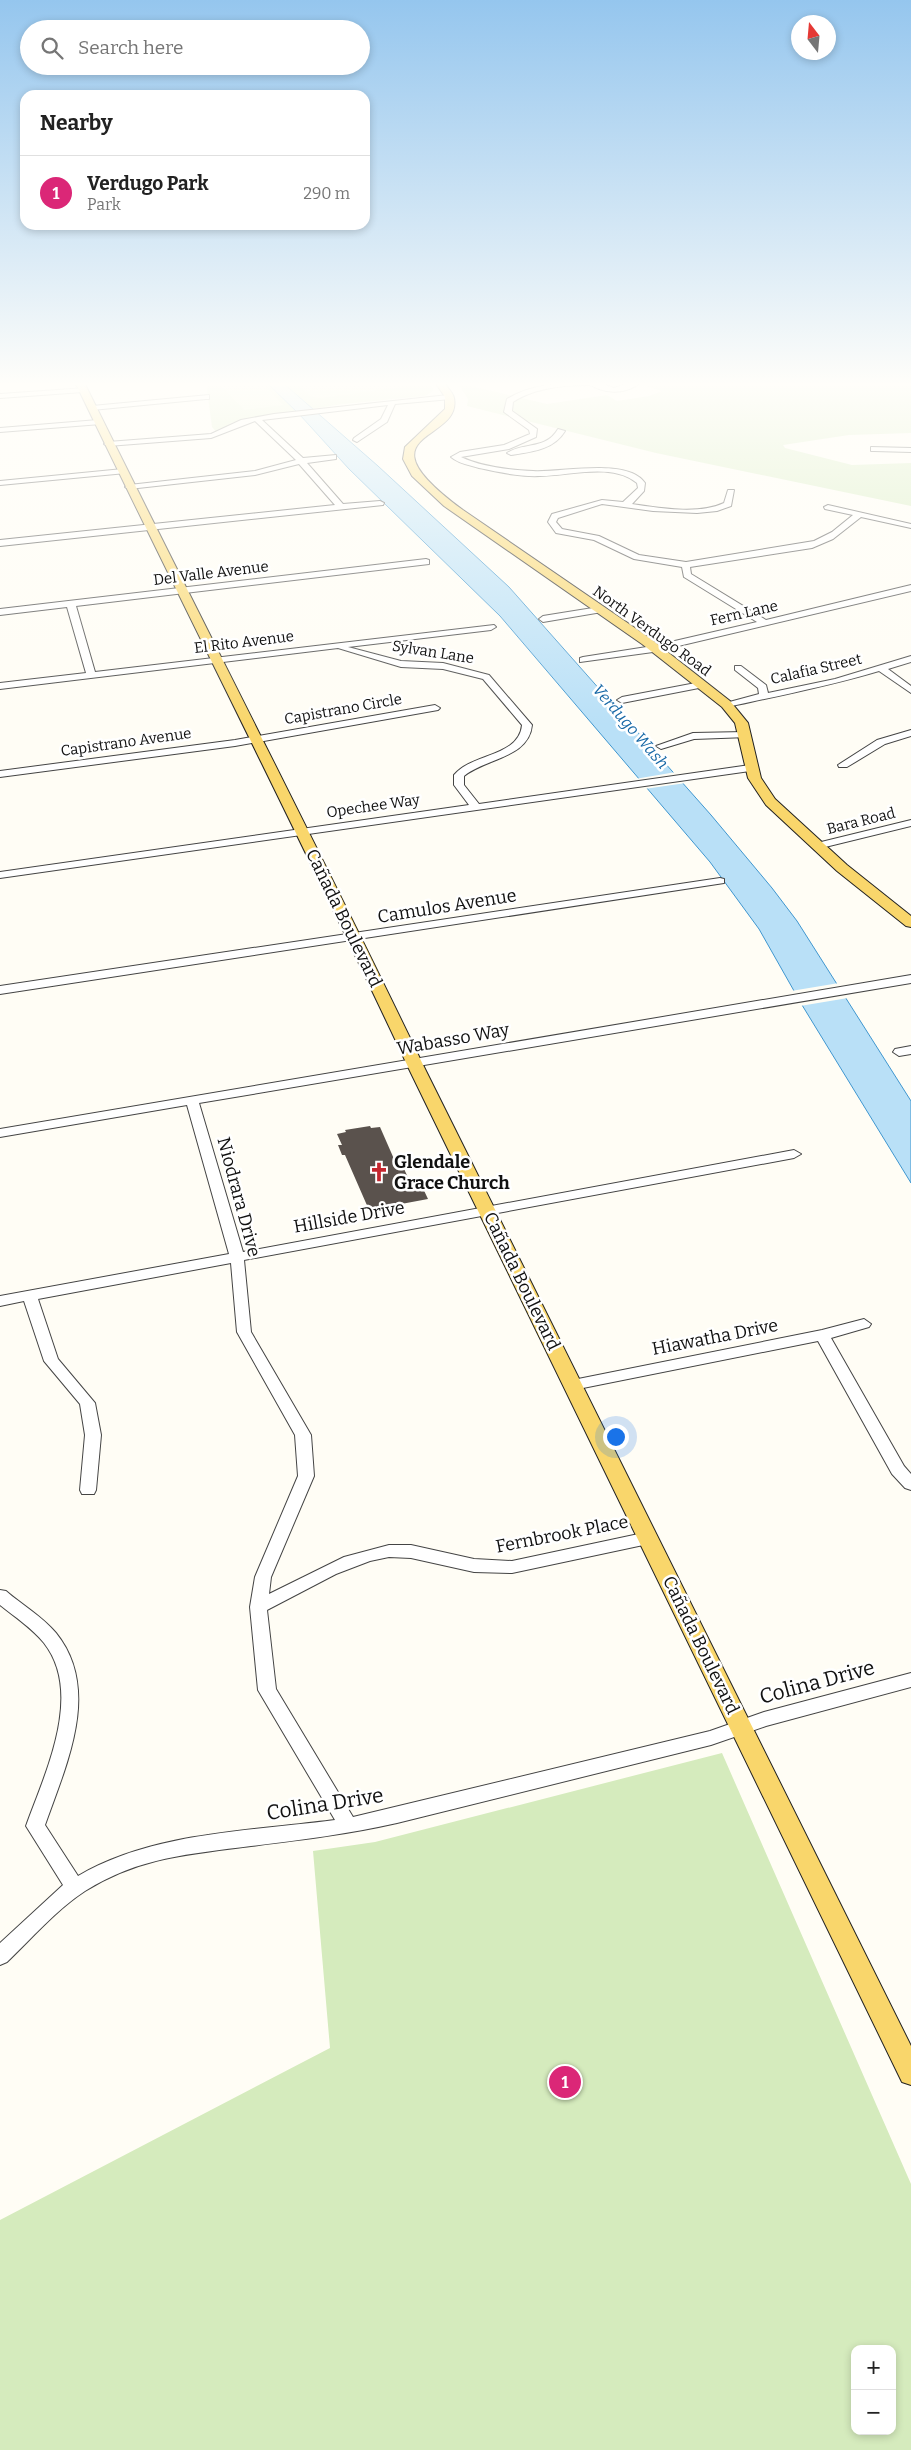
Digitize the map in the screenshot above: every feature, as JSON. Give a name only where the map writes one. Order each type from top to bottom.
[{"type":"main road","name":"Cañada Boulevard","points":[[135,496],[355,938],[414,1063],[911,2073]]},
{"type":"main road","name":"North Verdugo Road","points":[[441,496],[727,704],[742,721],[750,768],[760,789],[768,800],[872,894],[911,923]]},
{"type":"street","points":[[332,496],[342,508]]},
{"type":"street","points":[[625,505],[635,496]]},
{"type":"street","points":[[730,496],[728,504],[697,511],[653,509],[602,502],[555,516],[552,522],[559,531],[612,544],[637,557],[686,565],[818,544],[839,533],[858,515]]},
{"type":"street","points":[[0,543],[380,503]]},
{"type":"street","points":[[828,507],[911,526]]},
{"type":"street","name":"Del Valle Avenue","points":[[0,612],[426,562]]},
{"type":"street","points":[[686,565],[687,575],[764,622]]},
{"type":"street","name":"Fern Lane","points":[[583,660],[653,649],[911,588]]},
{"type":"street","points":[[72,604],[90,675]]},
{"type":"street","points":[[543,619],[599,610]]},
{"type":"street","name":"El Rito Avenue","points":[[0,686],[491,627]]},
{"type":"street","name":"Sylvan Lane","points":[[336,646],[401,664],[443,666],[481,675],[486,677],[517,711],[527,725],[526,736],[522,742],[515,748],[472,765],[459,775],[459,785],[476,807]]},
{"type":"street","name":"Calafia Street","points":[[727,704],[765,691],[779,693],[883,670],[911,659]]},
{"type":"street","points":[[738,668],[765,691]]},
{"type":"street","points":[[883,670],[911,690]]},
{"type":"street","points":[[622,700],[701,685]]},
{"type":"street","name":"Capistrano Circle","points":[[256,738],[346,725],[435,708]]},
{"type":"street","points":[[843,765],[881,742],[911,733]]},
{"type":"street","points":[[661,746],[693,736],[745,735]]},
{"type":"street","name":"Capistrano Avenue","points":[[0,774],[256,738]]},
{"type":"street","name":"Opechee Way","points":[[0,875],[750,768]]},
{"type":"street","name":"Bara Road","points":[[817,846],[911,823]]},
{"type":"street","name":"Camulos Avenue","points":[[0,990],[720,882]]},
{"type":"street","name":"Wabasso Way","points":[[0,1133],[911,979]]},
{"type":"street","name":"Niodrara Drive","points":[[192,1102],[237,1256],[244,1332],[302,1435],[306,1476],[263,1577],[258,1607],[267,1690],[348,1826]]},
{"type":"street","name":"Hillside Drive","points":[[0,1301],[30,1297],[237,1256],[794,1154]]},
{"type":"street","points":[[30,1297],[51,1361],[87,1404],[93,1436],[88,1490]]},
{"type":"street","name":"Hiawatha Drive","points":[[573,1385],[822,1335],[864,1324]]},
{"type":"street","points":[[822,1335],[898,1470],[911,1484]]},
{"type":"street","name":"Fernbrook Place","points":[[258,1607],[361,1556],[406,1551],[469,1566],[512,1568],[648,1538]]},
{"type":"street","points":[[0,1596],[50,1637],[63,1655],[72,1692],[65,1737],[35,1826],[75,1887]]},
{"type":"street","name":"Colina Drive","points":[[0,1956],[75,1887],[107,1869],[134,1857],[162,1850],[348,1826],[711,1738],[764,1719],[911,1680]]},
{"type":"green space","points":[[864,496],[911,496],[911,506]]},
{"type":"green space","points":[[722,1753],[911,2184],[911,2450],[0,2450],[0,2220],[330,2048],[313,1851],[375,1842]]},
{"type":"water","name":"Verdugo Wash","points":[[377,496],[411,496],[509,587],[711,815],[772,888],[797,921],[911,1101],[911,1183],[802,1005],[759,929],[710,862],[500,616]]},
{"type":"pier","points":[[676,772],[686,783],[644,789],[635,779]]},
{"type":"pier","points":[[839,983],[848,998],[800,1006],[791,991]]},
{"type":"building","name":"Glendale Grace Church","points":[[370,1126],[371,1128],[380,1127],[394,1159],[399,1158],[411,1184],[420,1182],[428,1199],[369,1210],[345,1155],[342,1155],[338,1145],[342,1145],[337,1134],[346,1132],[345,1130]]},
{"type":"place","name":"Glendale Grace Church","points":[[379,1172]]},
{"type":"place","name":"Verdugo Park","points":[[565,2082]]}]
